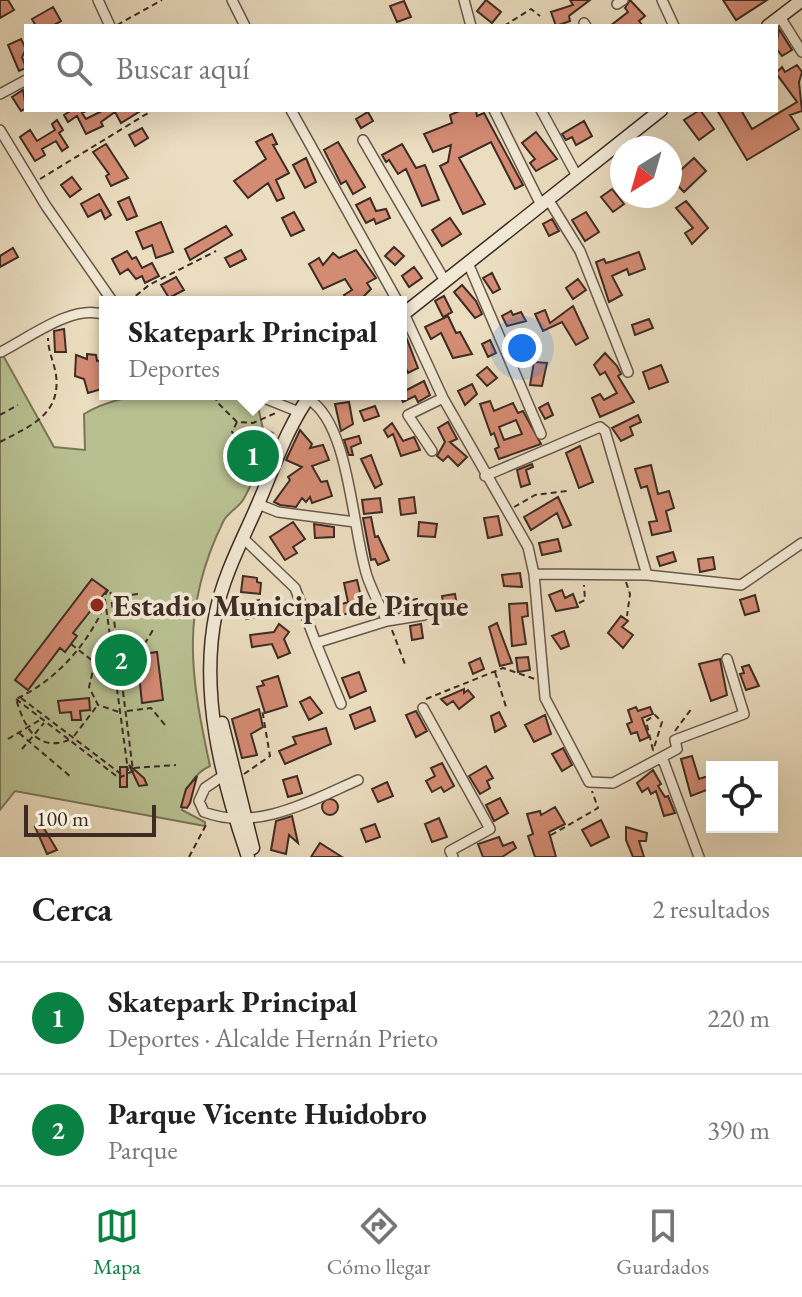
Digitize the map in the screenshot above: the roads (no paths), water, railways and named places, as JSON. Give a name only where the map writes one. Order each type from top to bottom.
[{"type":"main road","points":[[771,24],[794,2]]},
{"type":"main road","points":[[407,306],[468,263],[653,112]]},
{"type":"main road","points":[[248,857],[231,774],[213,713],[211,660],[219,599],[243,538],[306,400]]},
{"type":"main road","points":[[241,821],[256,857]]},
{"type":"street","points":[[98,0],[112,24]]},
{"type":"street","points":[[232,0],[244,24]]},
{"type":"street","points":[[464,0],[470,24]]},
{"type":"street","points":[[662,0],[673,24]]},
{"type":"street","points":[[780,17],[802,52]]},
{"type":"street","points":[[0,94],[24,81]]},
{"type":"street","points":[[292,112],[393,296]]},
{"type":"street","points":[[495,112],[544,202],[580,251],[628,372]]},
{"type":"street","points":[[542,112],[577,176]]},
{"type":"street","points":[[0,130],[32,184],[109,296]]},
{"type":"street","points":[[363,140],[445,281]]},
{"type":"street","points":[[468,263],[541,434]]},
{"type":"street","points":[[1,352],[84,313],[99,314]]},
{"type":"street","points":[[407,323],[485,476],[528,547],[534,574],[545,698],[589,782],[613,783],[657,756],[677,749],[675,740],[744,714],[727,659]]},
{"type":"street","points":[[432,451],[408,415],[443,398]]},
{"type":"street","points":[[270,400],[299,412]]},
{"type":"street","points":[[313,400],[334,432],[367,576],[385,621]]},
{"type":"street","points":[[485,476],[600,427],[605,431],[647,575]]},
{"type":"street","points":[[258,504],[278,512],[355,522]]},
{"type":"street","points":[[243,538],[295,588],[341,704]]},
{"type":"street","points":[[534,574],[647,575],[741,585],[802,543]]},
{"type":"street","points":[[316,643],[385,621],[424,615]]},
{"type":"street","points":[[424,704],[490,829],[450,851],[453,857]]},
{"type":"street","points":[[657,756],[699,857]]},
{"type":"street","points":[[231,774],[200,794],[201,808],[209,814],[241,821],[302,804],[358,780]]},
{"type":"place","name":"Skatepark Principal","points":[[253,456]]},
{"type":"place","name":"Estadio Municipal de Pirque","points":[[97,605]]},
{"type":"place","name":"Parque Vicente Huidobro","points":[[121,660]]}]
